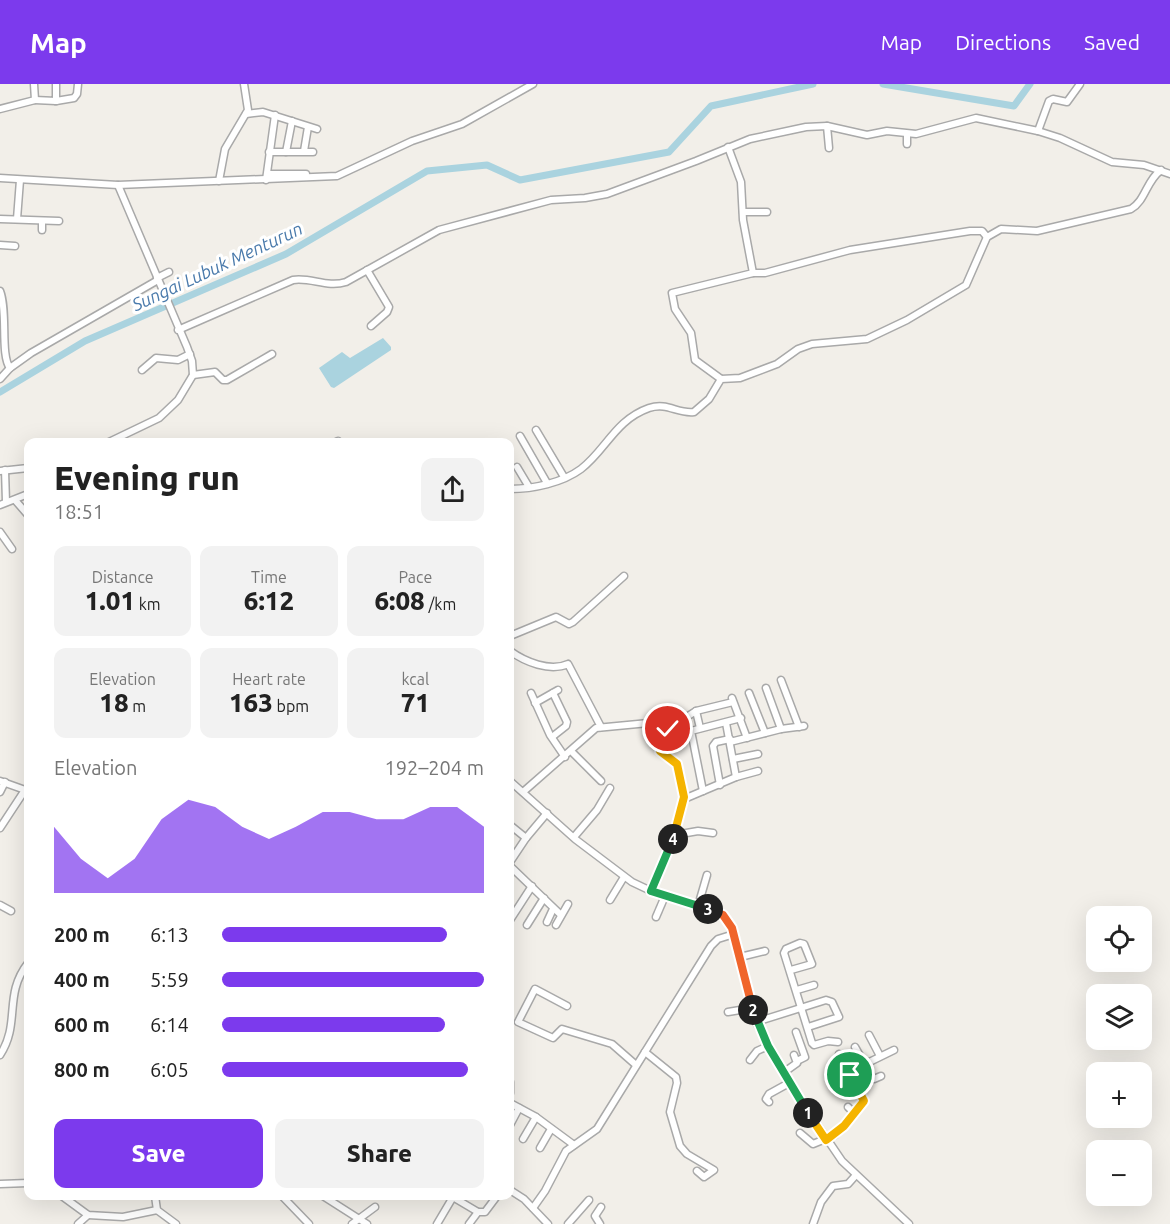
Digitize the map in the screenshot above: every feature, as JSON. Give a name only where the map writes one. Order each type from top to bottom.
[{"type":"street","points":[[34,84],[35,100]]},
{"type":"street","points":[[56,84],[56,101]]},
{"type":"street","points":[[0,109],[35,100],[56,101],[74,98],[78,84]]},
{"type":"street","points":[[219,181],[225,149],[246,114],[248,105],[244,84]]},
{"type":"street","points":[[267,177],[328,177],[344,174],[411,141],[462,124],[533,84]]},
{"type":"street","points":[[1039,129],[1049,101],[1053,99],[1067,102],[1080,84]]},
{"type":"street","points":[[246,114],[263,112],[316,129]]},
{"type":"street","points":[[267,177],[275,115]]},
{"type":"street","points":[[178,328],[293,280],[305,279],[332,285],[346,282],[439,230],[551,200],[607,194],[761,136],[806,127],[827,126],[867,135],[887,131],[907,134],[926,132],[976,118],[1039,129],[1112,162],[1161,170],[1170,174]]},
{"type":"street","points":[[286,152],[292,121]]},
{"type":"street","points":[[827,126],[829,148]]},
{"type":"street","points":[[304,152],[308,127]]},
{"type":"street","points":[[907,134],[907,144]]},
{"type":"street","points":[[729,147],[741,182],[742,212],[753,273]]},
{"type":"street","points":[[269,152],[313,152]]},
{"type":"street","points":[[987,237],[982,231],[970,231],[868,247],[765,273],[753,273],[672,293],[675,309],[691,333],[695,360],[721,379],[740,378],[777,364],[798,349],[812,344],[867,339],[907,320],[963,288],[971,276],[987,237],[1001,229],[1037,231],[1131,209],[1140,202],[1149,180],[1161,170]]},
{"type":"street","points":[[0,178],[118,185],[315,174]]},
{"type":"street","points":[[17,219],[20,180]]},
{"type":"street","points":[[117,438],[165,414],[188,387],[193,375],[190,354],[118,185]]},
{"type":"street","points":[[742,212],[767,212]]},
{"type":"street","points":[[0,219],[59,221]]},
{"type":"street","points":[[42,221],[42,230]]},
{"type":"street","points":[[0,245],[15,246]]},
{"type":"street","points":[[367,270],[389,307],[371,326]]},
{"type":"street","points":[[0,379],[10,368],[58,336],[169,272]]},
{"type":"street","points":[[0,291],[2,341],[5,361],[10,368]]},
{"type":"street","points":[[142,370],[156,358],[178,360],[190,354]]},
{"type":"street","points":[[193,375],[215,372],[223,380],[227,380],[272,354]]},
{"type":"street","points":[[514,489],[547,483],[580,470],[619,427],[636,414],[656,406],[694,412],[708,399],[721,379]]},
{"type":"street","points":[[536,430],[564,477]]},
{"type":"street","points":[[520,436],[547,483]]},
{"type":"street","points":[[518,467],[529,487]]},
{"type":"street","points":[[24,468],[2,471],[3,504],[24,498]]},
{"type":"street","points":[[15,500],[24,510]]},
{"type":"street","points":[[0,532],[12,549]]},
{"type":"street","points":[[514,634],[556,617],[569,624],[573,622],[624,576]]},
{"type":"street","points":[[514,654],[520,658],[554,668],[568,664],[571,666],[601,727]]},
{"type":"street","points":[[720,785],[713,746],[716,742],[747,738],[801,726],[781,680]]},
{"type":"street","points":[[765,688],[781,729]]},
{"type":"street","points":[[535,703],[556,691],[567,722],[566,726],[552,737]]},
{"type":"street","points":[[531,693],[552,737],[565,757]]},
{"type":"street","points":[[749,693],[765,733]]},
{"type":"street","points":[[651,891],[675,835],[684,799],[677,764],[660,749],[668,729],[696,711],[732,700],[747,738]]},
{"type":"street","points":[[696,711],[700,728]]},
{"type":"street","points":[[703,791],[690,733],[692,730],[741,718]]},
{"type":"street","points":[[523,792],[592,731],[601,727],[659,722]]},
{"type":"street","points":[[726,723],[736,777]]},
{"type":"street","points":[[571,751],[602,781]]},
{"type":"street","points":[[734,759],[758,754]]},
{"type":"street","points":[[684,799],[736,777],[759,771]]},
{"type":"street","points":[[0,792],[2,782],[24,790]]},
{"type":"street","points":[[514,784],[624,877],[651,891],[723,915],[734,934],[756,1022],[789,1083],[826,1140],[856,1175],[909,1224]]},
{"type":"street","points":[[574,837],[587,823],[610,788]]},
{"type":"street","points":[[0,828],[24,795]]},
{"type":"street","points":[[514,858],[526,838],[547,813]]},
{"type":"street","points":[[514,828],[526,838]]},
{"type":"street","points":[[675,835],[705,831],[713,833]]},
{"type":"street","points":[[514,868],[561,915]]},
{"type":"street","points":[[698,906],[707,875]]},
{"type":"street","points":[[610,900],[624,877]]},
{"type":"street","points":[[514,914],[532,886]]},
{"type":"street","points":[[656,917],[666,896]]},
{"type":"street","points":[[527,925],[544,898]]},
{"type":"street","points":[[556,925],[568,904]]},
{"type":"street","points":[[0,905],[11,911]]},
{"type":"street","points":[[547,922],[554,909]]},
{"type":"street","points":[[533,1208],[545,1191],[561,1159],[574,1145],[597,1129],[711,946],[718,939],[734,934]]},
{"type":"street","points":[[791,970],[812,964],[802,943],[785,950],[808,1027],[814,1045],[828,1041],[838,1042]]},
{"type":"street","points":[[740,957],[765,951]]},
{"type":"street","points":[[0,1055],[10,1037],[15,984],[24,970]]},
{"type":"street","points":[[797,990],[814,985]]},
{"type":"street","points":[[567,1006],[535,989],[518,1022],[553,1038],[561,1029],[612,1044],[636,1065]]},
{"type":"street","points":[[756,1022],[829,1000],[839,1015],[837,1018],[808,1027]]},
{"type":"street","points":[[728,1012],[752,1008]]},
{"type":"street","points":[[783,1073],[796,1058],[805,1057],[796,1032]]},
{"type":"street","points":[[869,1035],[880,1056]]},
{"type":"street","points":[[750,1060],[757,1051],[768,1046]]},
{"type":"street","points":[[855,1047],[873,1078],[881,1077]]},
{"type":"street","points":[[850,1072],[894,1050]]},
{"type":"street","points":[[645,1052],[676,1077],[677,1083],[670,1113],[680,1146],[687,1154],[714,1170],[704,1177],[697,1171]]},
{"type":"street","points":[[800,1133],[812,1144],[826,1140],[840,1131],[865,1099],[839,1054]]},
{"type":"street","points":[[770,1102],[766,1099],[769,1094],[789,1083]]},
{"type":"street","points":[[514,1105],[536,1117],[574,1145]]},
{"type":"street","points":[[848,1107],[855,1114]]},
{"type":"street","points":[[514,1117],[519,1108]]},
{"type":"street","points":[[523,1139],[536,1117]]},
{"type":"street","points":[[540,1148],[551,1129]]},
{"type":"street","points":[[813,1224],[821,1202],[833,1186],[847,1185],[856,1175]]},
{"type":"street","points":[[0,1184],[24,1183]]},
{"type":"street","points":[[514,1193],[548,1224]]},
{"type":"street","points":[[67,1200],[88,1215],[123,1217],[157,1210]]},
{"type":"street","points":[[156,1200],[157,1210],[176,1224]]},
{"type":"street","points":[[286,1200],[309,1224]]},
{"type":"street","points":[[330,1200],[367,1224]]},
{"type":"street","points":[[437,1224],[450,1200]]},
{"type":"street","points":[[458,1200],[478,1212],[485,1212],[494,1200]]},
{"type":"street","points":[[568,1224],[588,1200]]},
{"type":"street","points":[[352,1224],[375,1207]]},
{"type":"street","points":[[600,1224],[596,1216],[601,1207]]},
{"type":"street","points":[[469,1224],[478,1212]]},
{"type":"street","points":[[78,1224],[88,1215]]},
{"type":"water","points":[[383,338],[391,350],[334,388],[331,387],[319,368],[342,352],[350,358]]},
{"type":"waterway","name":"Sungai Lubuk Menturun","points":[[0,392],[85,341],[286,254],[427,171],[487,165],[520,180],[669,152],[711,106],[813,84]]},
{"type":"waterway","name":"Sungai Lubuk Menturun","points":[[883,84],[1014,106],[1030,84]]},
{"type":"route","points":[[668,729],[660,751],[677,764],[684,797],[672,844],[651,891],[711,909],[727,919],[734,934],[756,1022],[789,1083],[826,1140],[844,1126],[865,1099],[850,1075]]}]
